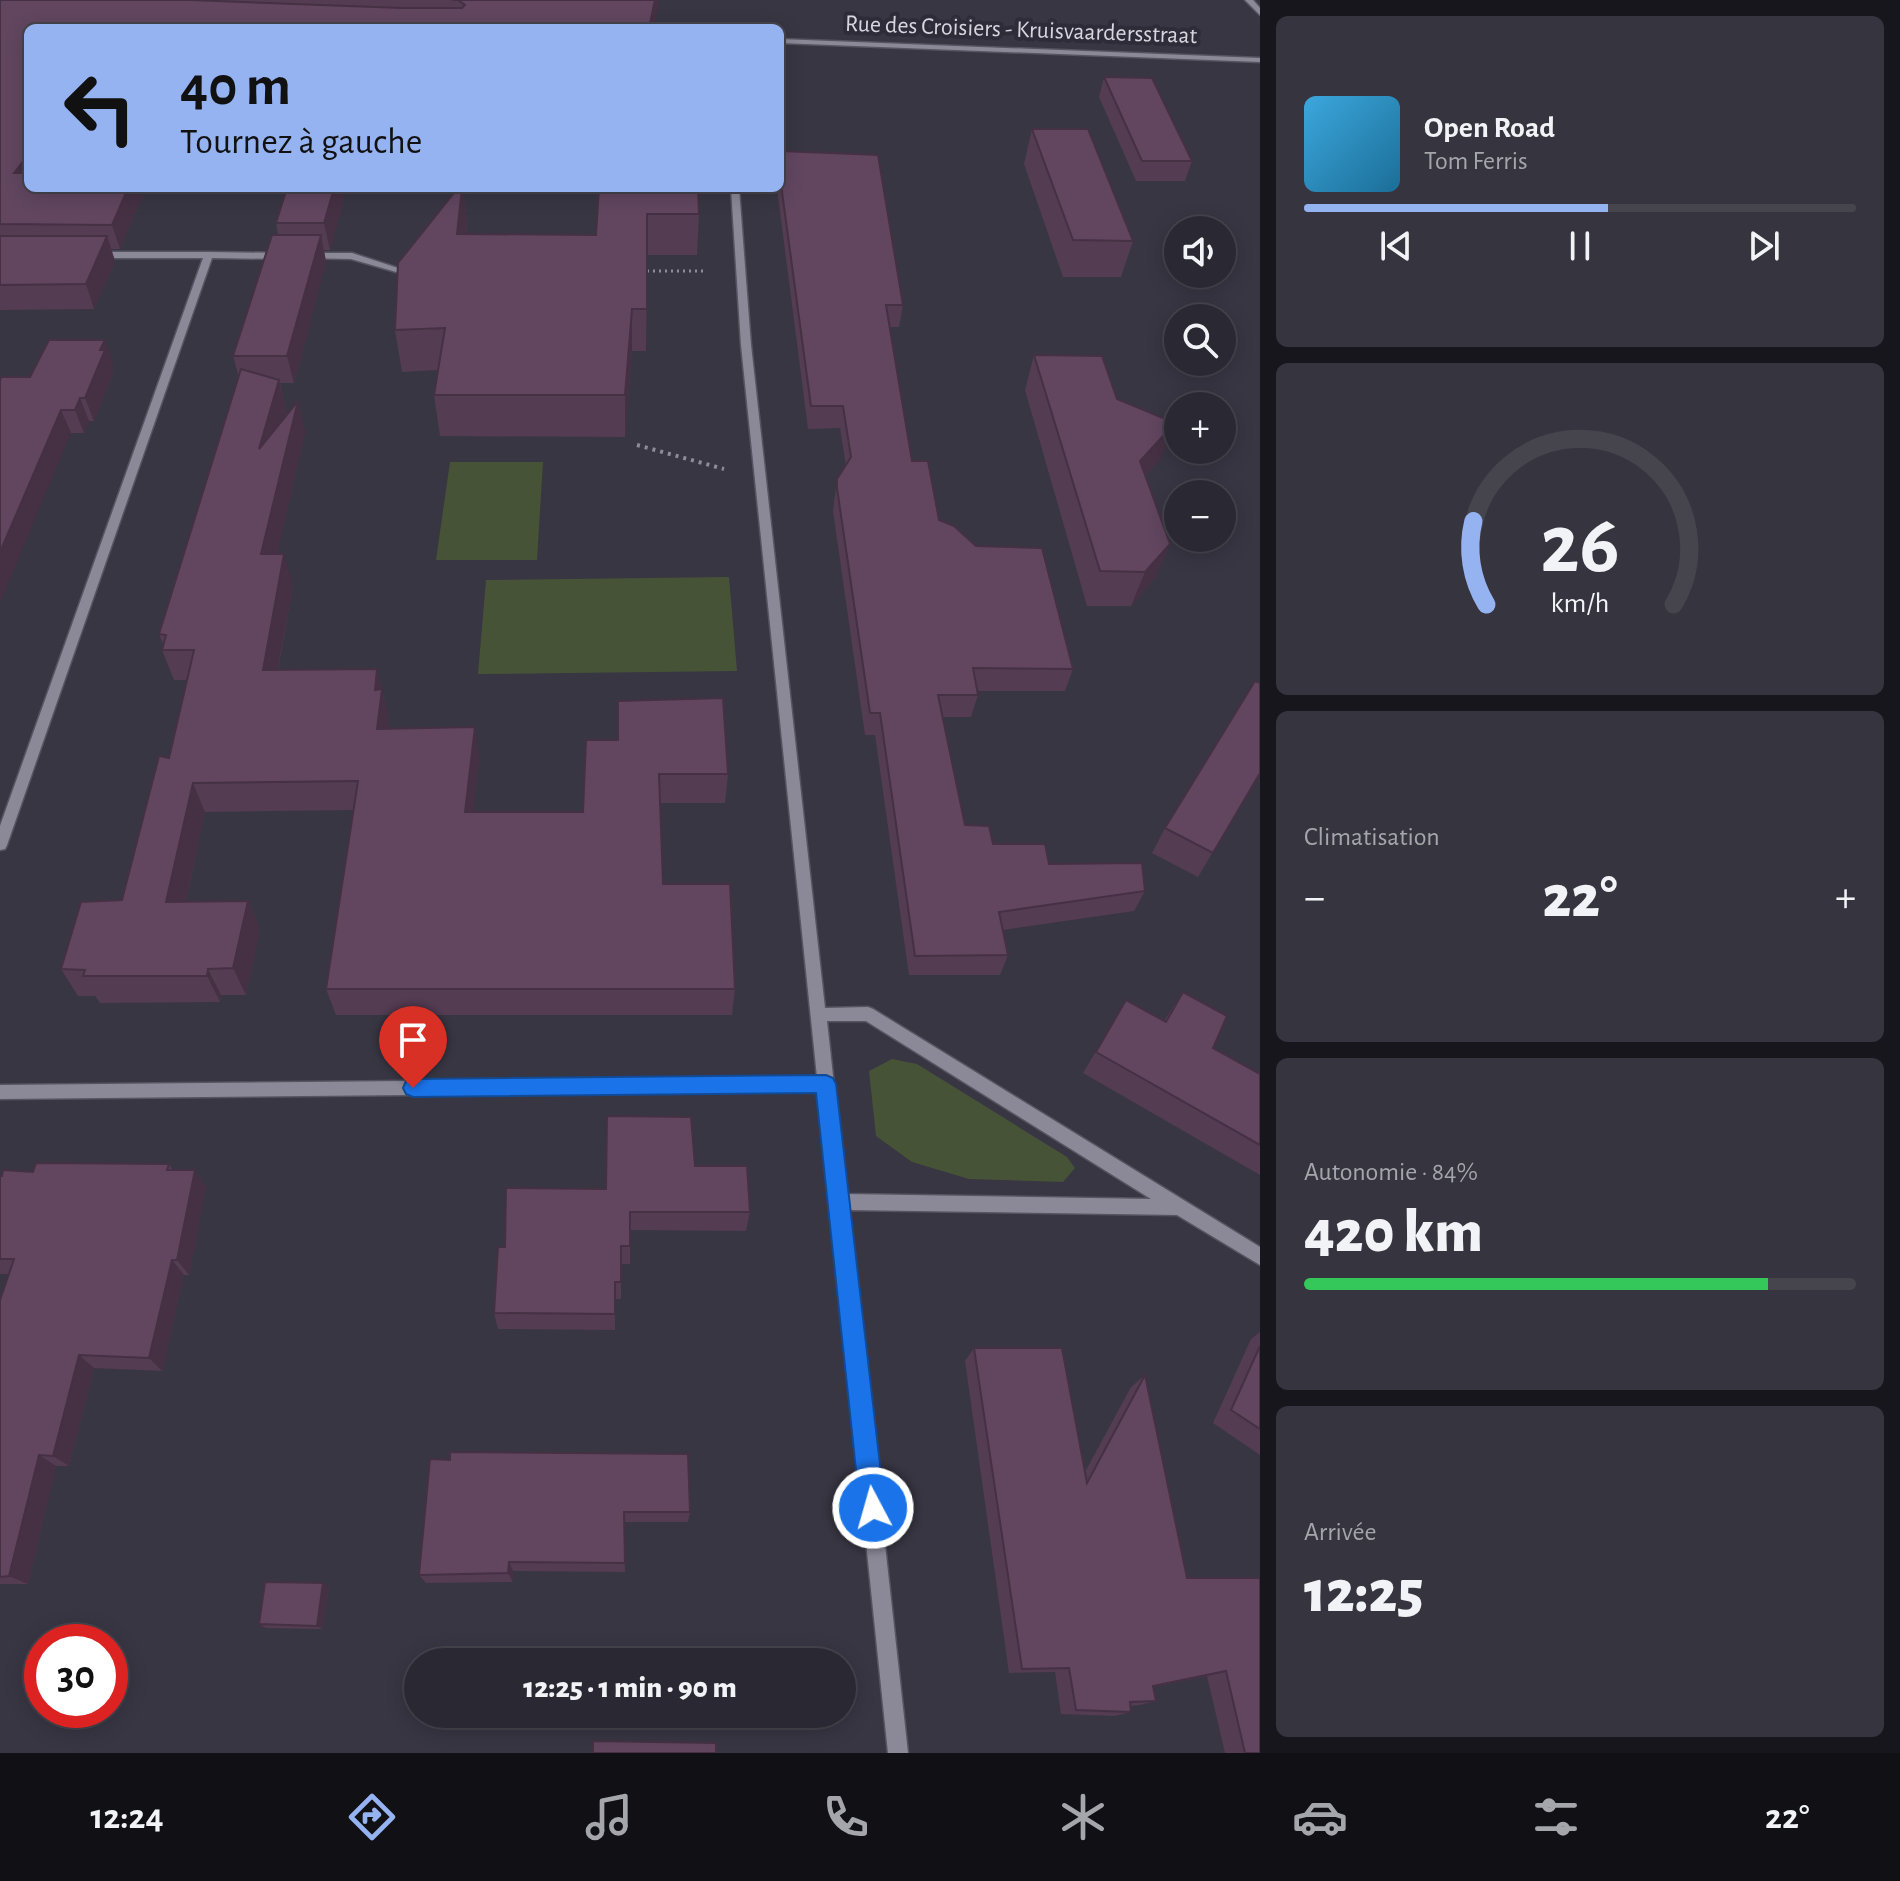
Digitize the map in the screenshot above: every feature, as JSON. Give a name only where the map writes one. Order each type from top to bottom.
[{"type":"street","points":[[1249,0],[1260,13]]},
{"type":"street","name":"Rue des Croisiers - Kruisvaardersstraat","points":[[784,41],[1260,60]]},
{"type":"street","points":[[735,192],[740,272],[761,474],[898,1753]]},
{"type":"street","points":[[90,255],[352,256],[396,269]]},
{"type":"street","points":[[0,845],[209,255]]},
{"type":"street","points":[[820,1015],[868,1014],[1260,1257]]},
{"type":"street","points":[[0,1092],[826,1084]]},
{"type":"street","points":[[841,1202],[1178,1207]]},
{"type":"path","points":[[630,271],[740,272]]},
{"type":"path","points":[[637,445],[737,472],[761,474]]},
{"type":"green space","points":[[450,462],[543,462],[537,560],[436,560]]},
{"type":"green space","points":[[729,577],[737,671],[478,674],[486,580]]},
{"type":"green space","points":[[892,1059],[917,1064],[1067,1157],[1075,1168],[1063,1182],[969,1179],[912,1162],[876,1136],[869,1071]]},
{"type":"building","points":[[0,0],[190,0],[462,8],[465,5],[458,0],[655,0],[650,24],[24,24],[24,160],[14,173],[24,173],[24,192],[126,192],[112,225],[0,224]]},
{"type":"building","points":[[1104,77],[1152,78],[1192,161],[1142,161]]},
{"type":"building","points":[[1032,129],[1088,129],[1133,241],[1073,240]]},
{"type":"building","points":[[784,151],[878,155],[903,305],[886,305],[912,461],[928,461],[939,520],[954,526],[976,546],[1042,548],[1073,669],[973,668],[978,695],[938,695],[965,825],[989,826],[993,844],[1045,844],[1049,864],[1142,863],[1145,891],[999,912],[1008,955],[915,956],[880,713],[870,713],[837,488],[837,479],[851,457],[843,406],[811,406],[782,192]]},
{"type":"building","points":[[286,192],[333,192],[324,223],[276,223]]},
{"type":"building","points":[[455,192],[462,192],[457,234],[596,235],[599,192],[698,192],[699,214],[647,214],[647,309],[632,309],[625,395],[434,395],[445,328],[395,330],[398,263]]},
{"type":"building","points":[[272,235],[321,235],[287,356],[233,356]]},
{"type":"building","points":[[0,236],[107,236],[86,284],[0,285]]},
{"type":"building","points":[[49,340],[105,340],[100,350],[105,350],[85,398],[80,398],[75,410],[61,410],[0,552],[0,381],[1,377],[30,377]]},
{"type":"building","points":[[1034,355],[1102,356],[1117,399],[1164,418],[1164,435],[1140,461],[1164,527],[1164,551],[1145,572],[1100,571]]},
{"type":"building","points":[[241,369],[279,380],[259,449],[298,401],[261,554],[284,554],[263,670],[377,669],[375,690],[382,689],[377,729],[475,727],[465,812],[583,812],[586,740],[618,740],[618,701],[723,698],[728,774],[659,774],[663,884],[730,884],[735,989],[326,989],[358,781],[193,783],[166,902],[248,901],[233,968],[208,969],[207,976],[83,976],[85,970],[61,969],[81,902],[122,900],[159,756],[169,758],[194,650],[162,650],[166,635],[159,634]]},
{"type":"building","points":[[1255,681],[1260,683],[1260,773],[1213,853],[1165,828]]},
{"type":"building","points":[[1183,992],[1227,1016],[1213,1048],[1260,1074],[1260,1145],[1096,1052],[1126,1000],[1166,1022]]},
{"type":"building","points":[[607,1116],[691,1117],[695,1166],[747,1166],[750,1212],[630,1212],[630,1246],[621,1246],[621,1282],[615,1282],[615,1314],[494,1313],[498,1247],[505,1247],[506,1188],[606,1189]]},
{"type":"building","points":[[36,1163],[169,1164],[167,1170],[195,1170],[177,1260],[172,1260],[149,1358],[79,1355],[53,1456],[39,1455],[9,1576],[0,1577],[0,1300],[14,1259],[0,1259],[0,1176],[3,1170],[33,1172]]},
{"type":"building","points":[[1260,1346],[1260,1429],[1231,1410]]},
{"type":"building","points":[[974,1348],[1062,1348],[1087,1483],[1145,1375],[1187,1578],[1260,1578],[1260,1753],[1245,1753],[1226,1671],[1153,1686],[1156,1701],[1130,1702],[1131,1712],[1076,1710],[1069,1668],[1022,1669]]},
{"type":"building","points":[[450,1452],[688,1454],[690,1512],[624,1512],[625,1563],[509,1562],[508,1573],[419,1575],[430,1459],[450,1460]]},
{"type":"building","points":[[265,1582],[323,1583],[317,1626],[259,1624]]},
{"type":"building","points":[[593,1741],[716,1743],[716,1753],[593,1753]]},
{"type":"route","points":[[413,1088],[826,1084],[873,1508]]}]
